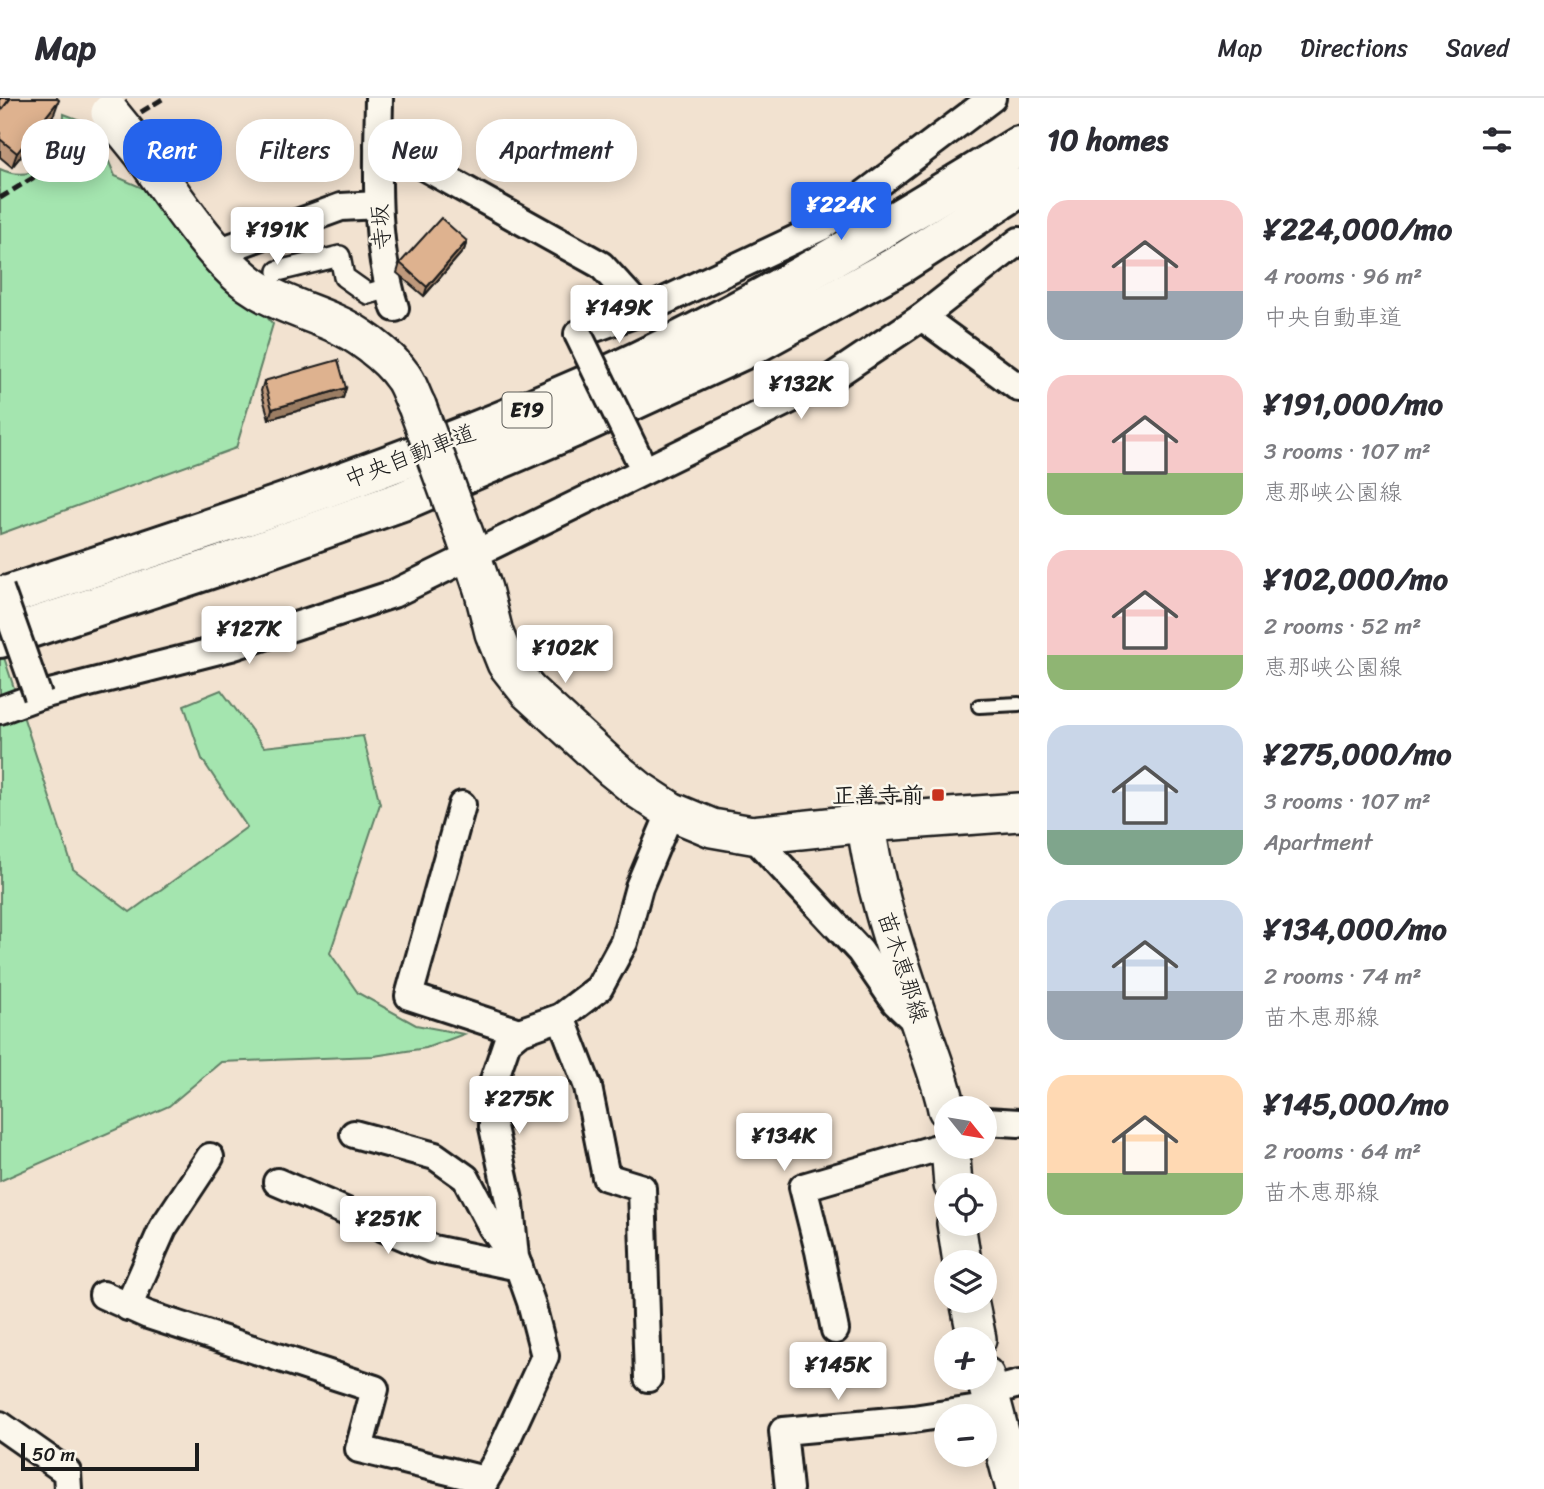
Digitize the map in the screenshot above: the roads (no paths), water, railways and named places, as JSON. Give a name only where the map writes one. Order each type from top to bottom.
[{"type":"highway","name":"中央自動車道","points":[[0,598],[212,529],[374,472],[563,395],[726,317],[882,230],[1019,146]]},
{"type":"highway","name":"中央自動車道","points":[[0,638],[222,565],[402,501],[562,432],[745,349],[902,263],[1019,188]]},
{"type":"main road","points":[[105,105],[183,209],[248,283],[296,309],[349,329],[370,344],[403,377],[417,406],[468,547],[506,663],[528,691],[639,790],[671,811],[712,828],[752,835],[866,823],[1019,812]]},
{"type":"main road","name":"苗木恵那線","points":[[866,823],[872,871],[944,1096]]},
{"type":"main road","points":[[996,1390],[1014,1470]]},
{"type":"street","name":"寺坂","points":[[379,98],[379,119]]},
{"type":"street","points":[[643,462],[579,334],[643,310],[821,228],[992,98]]},
{"type":"street","name":"寺坂","points":[[378,182],[381,251],[392,298]]},
{"type":"street","points":[[452,182],[601,265],[643,310]]},
{"type":"street","points":[[218,252],[341,207],[378,205]]},
{"type":"street","points":[[0,710],[38,696],[243,643],[393,594],[468,547],[565,511],[643,462],[822,384],[922,317],[1019,240]]},
{"type":"street","points":[[278,271],[340,256],[344,277],[368,294],[392,298]]},
{"type":"street","points":[[922,317],[1019,388]]},
{"type":"street","points":[[0,589],[38,696]]},
{"type":"street","points":[[462,804],[409,996],[519,1032]]},
{"type":"street","points":[[103,1295],[128,1307],[374,1389],[359,1449],[483,1484],[545,1356],[531,1302],[515,1257],[510,1205],[493,1126],[493,1083],[507,1042],[519,1032],[561,1017],[599,988],[624,942],[639,887],[671,811]]},
{"type":"street","points":[[752,835],[860,951],[895,1002],[921,1027]]},
{"type":"street","points":[[561,1017],[588,1087],[606,1177],[642,1188],[649,1378]]},
{"type":"street","points":[[998,1122],[1019,1123]]},
{"type":"street","points":[[354,1134],[435,1156],[467,1178],[492,1227],[519,1267]]},
{"type":"street","points":[[835,1330],[820,1251],[803,1187],[934,1149]]},
{"type":"street","points":[[128,1307],[163,1228],[210,1157]]},
{"type":"street","points":[[277,1182],[433,1249],[519,1267]]},
{"type":"street","points":[[789,1489],[783,1431],[913,1419],[996,1390]]},
{"type":"street","points":[[0,1426],[67,1472],[68,1489]]},
{"type":"lane","points":[[979,706],[1019,704]]},
{"type":"railway","points":[[0,198],[164,98]]},
{"type":"place","name":"正善寺前","points":[[938,795]]}]
